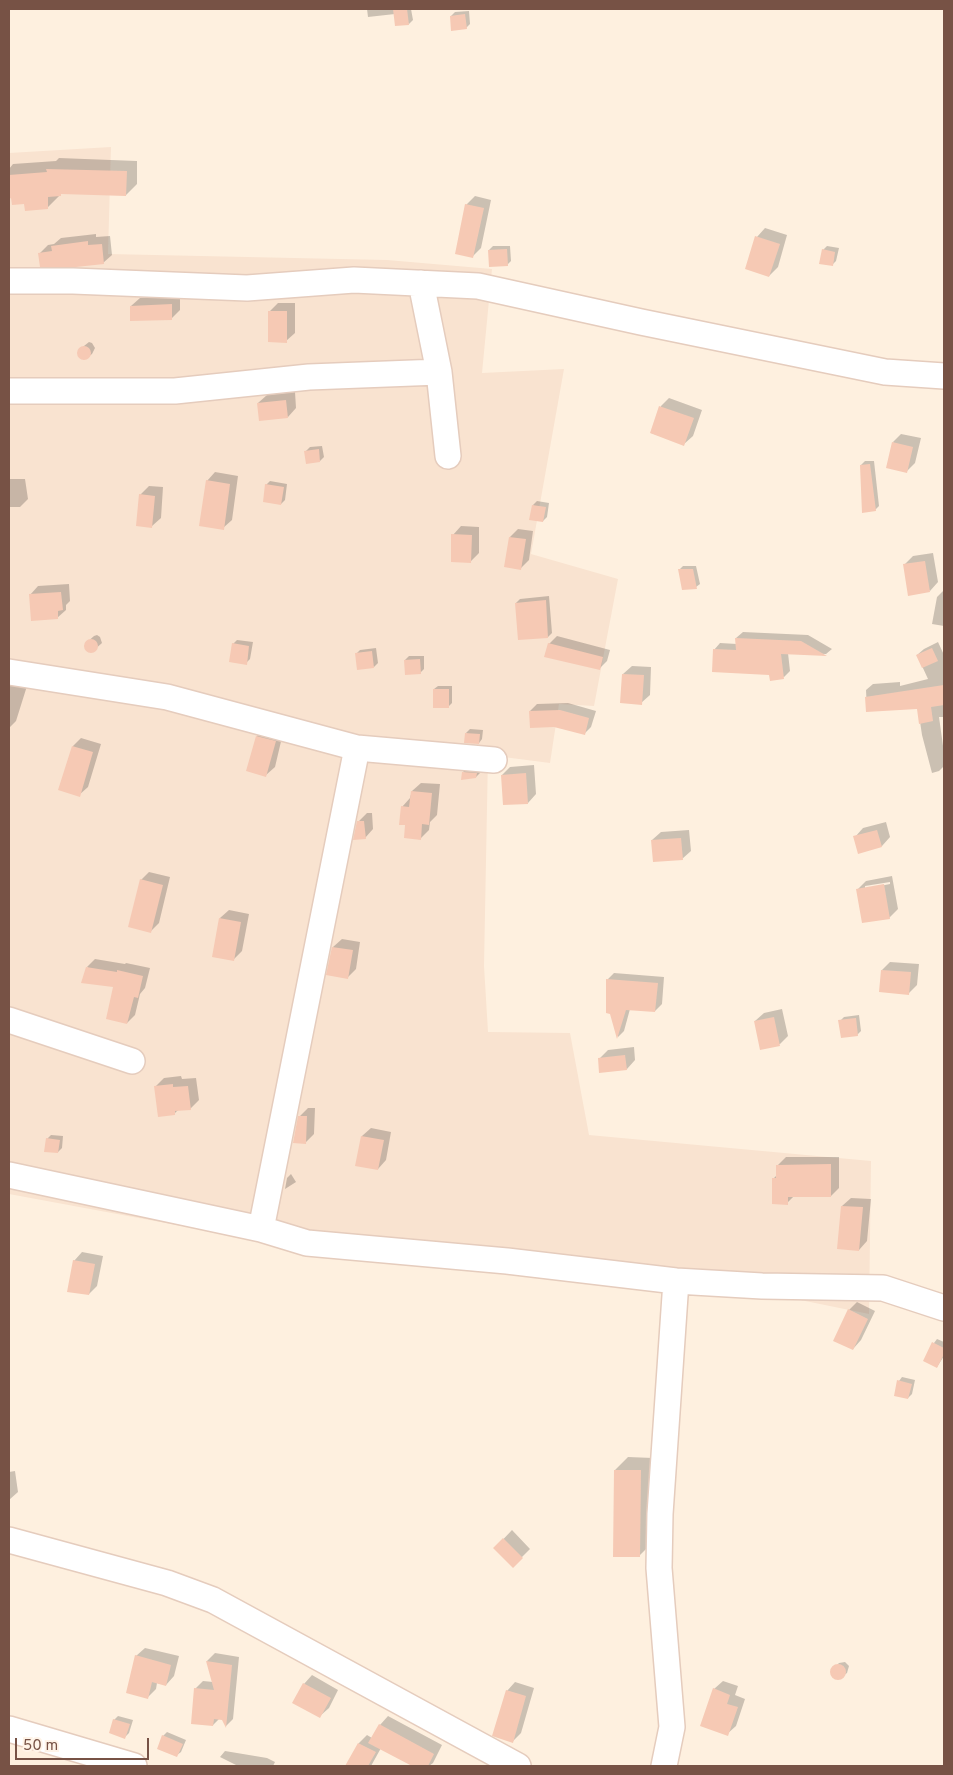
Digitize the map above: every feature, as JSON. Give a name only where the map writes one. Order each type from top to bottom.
[{"type":"street","points":[[9,282],[73,281],[247,288],[354,280],[478,286],[641,322],[885,372],[944,376]]},
{"type":"street","points":[[421,283],[439,372],[448,456]]},
{"type":"street","points":[[9,391],[175,391],[309,377],[439,372]]},
{"type":"street","points":[[9,672],[167,697],[357,748],[494,760]]},
{"type":"street","points":[[261,1229],[357,748]]},
{"type":"street","points":[[9,1020],[132,1060]]},
{"type":"street","points":[[9,1175],[261,1229],[307,1243],[507,1261],[676,1281],[762,1286],[883,1288],[944,1308]]},
{"type":"street","points":[[664,1766],[672,1726],[659,1568],[660,1523],[676,1281]]},
{"type":"street","points":[[9,1540],[167,1584],[213,1600],[518,1766]]},
{"type":"street","points":[[9,1729],[134,1766]]},
{"type":"shaded area","points":[[111,147],[108,254],[387,260],[492,269],[482,373],[564,369],[531,554],[618,579],[594,706],[559,704],[550,763],[488,755],[484,966],[488,1032],[570,1033],[589,1135],[871,1161],[869,1314],[587,1260],[209,1231],[9,1194],[9,153]]},
{"type":"building","points":[[393,9],[407,9],[409,25],[395,26]]},
{"type":"building","points":[[465,14],[467,29],[451,31],[450,16]]},
{"type":"building","points":[[46,169],[127,171],[126,196],[61,194],[61,196],[48,197],[48,209],[25,211],[24,204],[12,205],[11,198],[9,199],[9,175],[47,172]]},
{"type":"building","points":[[465,204],[484,208],[473,258],[455,254]]},
{"type":"building","points":[[755,236],[780,244],[769,277],[745,269]]},
{"type":"building","points":[[88,241],[88,245],[102,244],[104,264],[76,267],[40,267],[38,253],[52,251],[51,246]]},
{"type":"building","points":[[507,249],[508,266],[489,267],[488,250]]},
{"type":"building","points":[[822,249],[835,252],[833,266],[819,264]]},
{"type":"building","points":[[172,304],[172,320],[130,321],[130,306]]},
{"type":"building","points":[[268,311],[287,311],[287,343],[268,342]]},
{"type":"building","points":[[81,346],[87,346],[91,353],[87,360],[81,360],[77,356],[77,350]]},
{"type":"building","points":[[286,400],[288,418],[259,421],[257,403]]},
{"type":"building","points":[[659,406],[694,418],[684,446],[650,433]]},
{"type":"building","points":[[892,442],[913,447],[907,473],[886,468]]},
{"type":"building","points":[[319,449],[320,462],[306,464],[304,451]]},
{"type":"building","points":[[870,464],[876,511],[862,513],[860,465]]},
{"type":"building","points":[[206,480],[230,484],[224,530],[199,526]]},
{"type":"building","points":[[265,484],[284,487],[281,505],[263,502]]},
{"type":"building","points":[[139,494],[155,496],[152,528],[136,526]]},
{"type":"building","points":[[532,505],[546,507],[543,522],[529,520]]},
{"type":"building","points":[[451,534],[472,535],[471,563],[451,562]]},
{"type":"building","points":[[509,537],[526,539],[521,570],[504,567]]},
{"type":"building","points":[[925,561],[930,592],[908,596],[903,564]]},
{"type":"building","points":[[678,569],[693,569],[697,589],[682,590]]},
{"type":"building","points":[[61,592],[63,610],[58,611],[58,619],[31,621],[29,594]]},
{"type":"building","points":[[546,600],[548,638],[518,640],[515,603]]},
{"type":"building","points":[[735,638],[801,641],[827,656],[781,654],[784,679],[770,681],[769,675],[712,672],[713,649],[736,650]]},
{"type":"building","points":[[88,639],[94,639],[98,646],[94,653],[88,653],[84,649],[84,643]]},
{"type":"building","points":[[232,643],[249,646],[247,665],[229,662]]},
{"type":"building","points":[[548,643],[603,657],[600,670],[544,657]]},
{"type":"building","points":[[932,648],[938,661],[922,668],[916,655]]},
{"type":"building","points":[[372,651],[374,668],[357,670],[355,653]]},
{"type":"building","points":[[420,659],[421,674],[405,675],[404,660]]},
{"type":"building","points":[[622,674],[644,675],[642,705],[620,703]]},
{"type":"building","points":[[944,685],[944,705],[931,707],[933,721],[919,724],[917,709],[866,712],[865,697]]},
{"type":"building","points":[[433,689],[449,689],[449,708],[433,708]]},
{"type":"building","points":[[560,710],[589,718],[585,735],[554,727],[530,728],[529,711]]},
{"type":"building","points":[[465,733],[480,734],[479,744],[464,743]]},
{"type":"building","points":[[256,736],[276,741],[266,777],[246,771]]},
{"type":"building","points":[[72,746],[93,752],[80,797],[58,790]]},
{"type":"building","points":[[462,772],[477,773],[476,778],[461,780]]},
{"type":"building","points":[[526,773],[528,804],[503,805],[501,775]]},
{"type":"building","points":[[411,791],[432,793],[429,825],[422,824],[421,840],[404,838],[405,825],[399,825],[401,806],[409,807]]},
{"type":"building","points":[[357,821],[364,821],[366,839],[353,840]]},
{"type":"building","points":[[877,830],[882,847],[858,854],[853,836]]},
{"type":"building","points":[[681,838],[683,860],[653,862],[651,840]]},
{"type":"building","points":[[140,879],[163,885],[151,933],[128,927]]},
{"type":"building","points":[[884,884],[890,919],[862,923],[856,889]]},
{"type":"building","points":[[219,918],[241,922],[234,961],[212,957]]},
{"type":"building","points":[[332,947],[353,950],[348,979],[326,975]]},
{"type":"building","points":[[86,967],[117,972],[117,970],[143,976],[138,998],[134,997],[127,1024],[106,1019],[113,987],[81,983]]},
{"type":"building","points":[[881,970],[911,972],[909,995],[879,992]]},
{"type":"building","points":[[606,979],[658,983],[655,1012],[626,1010],[617,1039],[610,1014],[606,1013]]},
{"type":"building","points":[[774,1017],[780,1046],[760,1050],[754,1021]]},
{"type":"building","points":[[856,1018],[858,1036],[841,1038],[838,1020]]},
{"type":"building","points":[[625,1055],[627,1070],[599,1073],[598,1058]]},
{"type":"building","points":[[173,1084],[173,1087],[188,1086],[191,1110],[175,1111],[175,1115],[158,1117],[154,1086]]},
{"type":"building","points":[[298,1116],[307,1116],[306,1144],[293,1143]]},
{"type":"building","points":[[361,1136],[384,1140],[378,1170],[355,1166]]},
{"type":"building","points":[[46,1138],[60,1140],[58,1153],[44,1152]]},
{"type":"building","points":[[831,1164],[831,1197],[788,1197],[788,1205],[772,1204],[772,1178],[776,1178],[776,1165]]},
{"type":"building","points":[[841,1206],[863,1207],[859,1251],[837,1249]]},
{"type":"building","points":[[73,1260],[95,1264],[89,1295],[67,1292]]},
{"type":"building","points":[[848,1309],[868,1319],[853,1350],[833,1341]]},
{"type":"building","points":[[932,1342],[944,1348],[944,1354],[937,1368],[923,1361]]},
{"type":"building","points":[[897,1380],[912,1384],[908,1399],[894,1396]]},
{"type":"building","points":[[614,1470],[641,1470],[640,1557],[613,1557]]},
{"type":"building","points":[[503,1538],[523,1558],[513,1568],[493,1548]]},
{"type":"building","points":[[135,1655],[171,1665],[166,1686],[152,1682],[148,1699],[126,1693]]},
{"type":"building","points":[[206,1661],[232,1665],[226,1728],[222,1720],[214,1719],[213,1726],[191,1724],[194,1688],[214,1690]]},
{"type":"building","points":[[838,1664],[846,1672],[838,1680],[830,1672]]},
{"type":"building","points":[[303,1683],[331,1698],[320,1718],[292,1703]]},
{"type":"building","points":[[713,1688],[730,1695],[727,1704],[738,1707],[728,1736],[700,1726]]},
{"type":"building","points":[[506,1690],[526,1696],[513,1743],[492,1736]]},
{"type":"building","points":[[113,1719],[130,1724],[125,1739],[109,1733]]},
{"type":"building","points":[[379,1724],[434,1754],[428,1766],[412,1766],[368,1743]]},
{"type":"building","points":[[162,1735],[183,1744],[177,1757],[157,1749]]},
{"type":"building","points":[[358,1743],[376,1752],[368,1766],[345,1766]]}]
